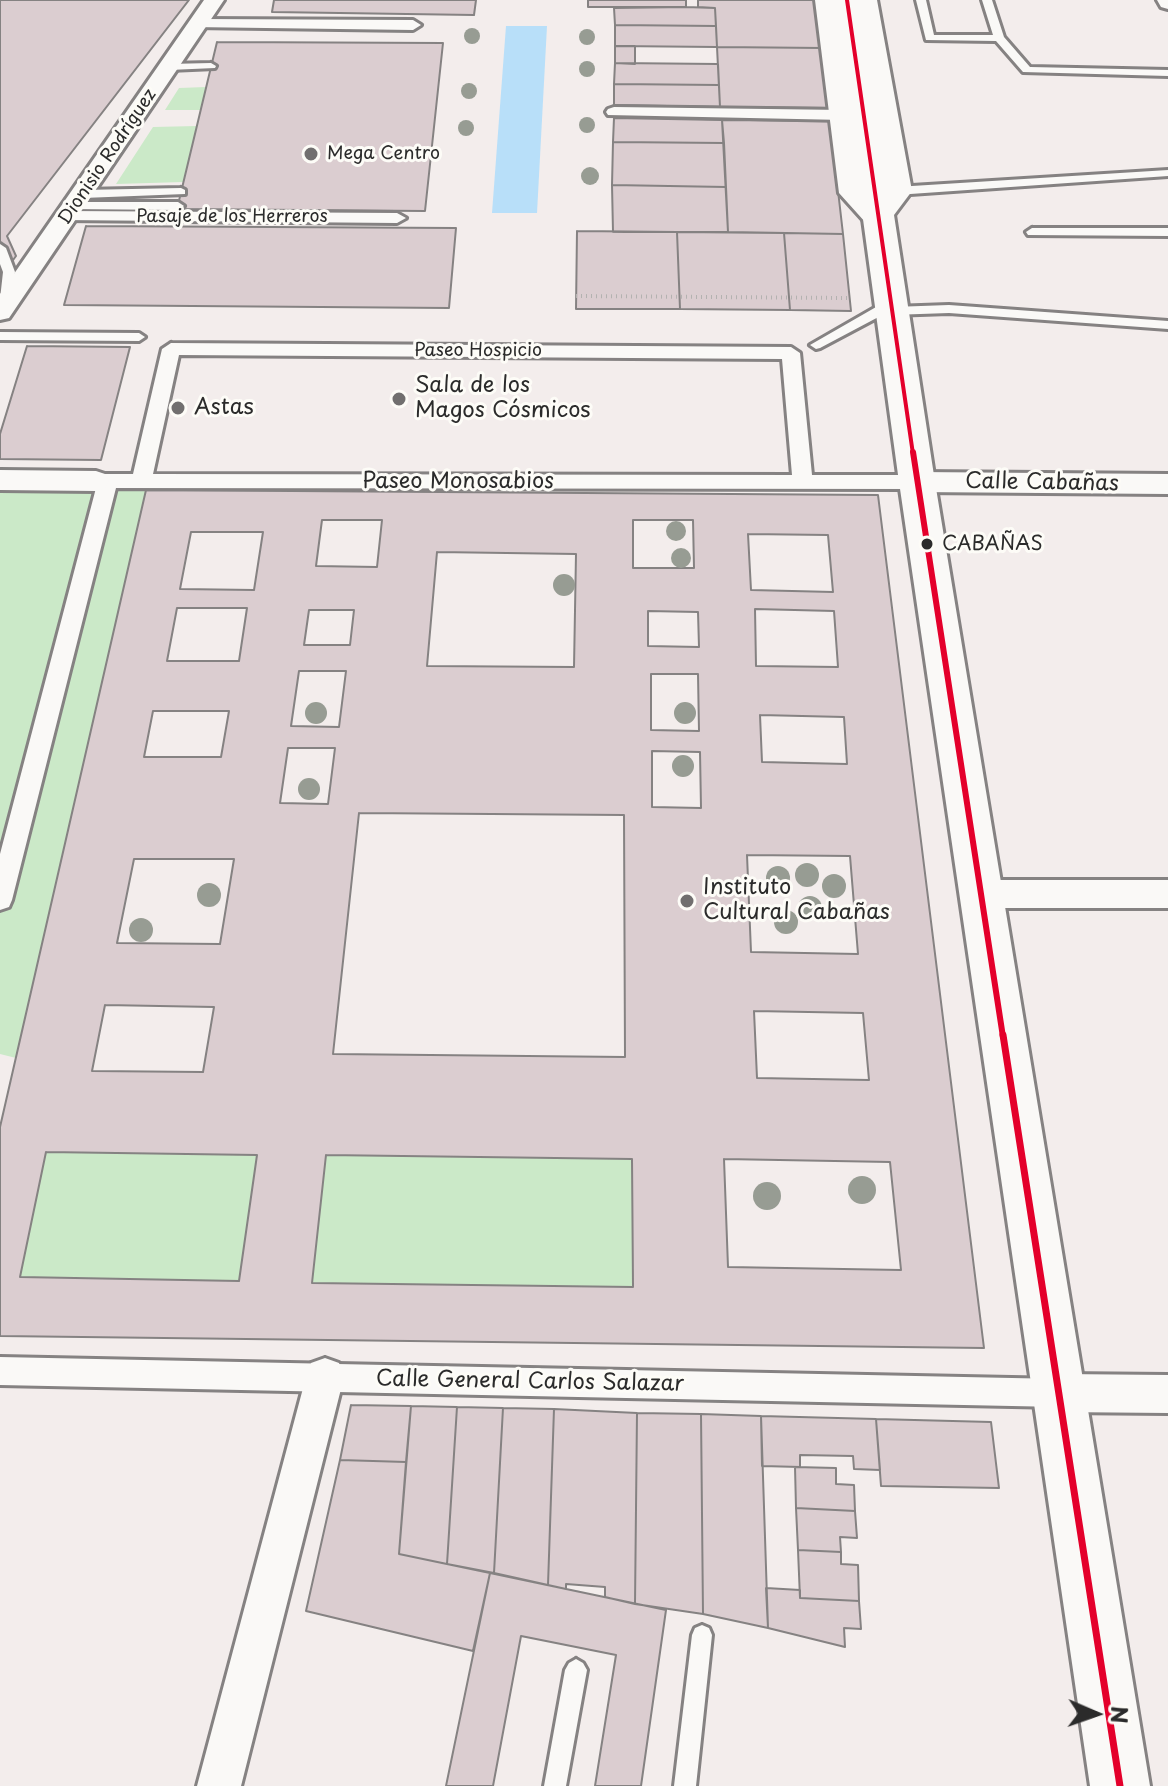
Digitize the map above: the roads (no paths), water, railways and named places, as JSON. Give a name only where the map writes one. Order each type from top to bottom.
[{"type":"main road","points":[[829,0],[855,193],[882,196]]},
{"type":"main road","points":[[847,0],[882,196]]},
{"type":"main road","points":[[863,0],[891,307],[1120,1786]]},
{"type":"street","name":"Dionisio Rodríguez","points":[[0,312],[214,0]]},
{"type":"street","points":[[198,24],[413,25]]},
{"type":"street","points":[[614,112],[844,115]]},
{"type":"street","name":"Pasaje de los Herreros","points":[[75,205],[397,218]]},
{"type":"street","name":"Paseo Hospicio","points":[[141,481],[171,349],[187,349],[791,353],[803,482]]},
{"type":"street","name":"Paseo Monosabios","points":[[0,480],[101,485],[141,481],[917,482]]},
{"type":"street","name":"Calle Cabañas","points":[[917,482],[1168,484]]},
{"type":"street","points":[[0,900],[101,485]]},
{"type":"street","points":[[981,894],[1168,894]]},
{"type":"street","name":"Calle General Carlos Salazar","points":[[0,1371],[1060,1393]]},
{"type":"street","points":[[219,1786],[325,1377]]},
{"type":"street","points":[[1060,1393],[1168,1394]]},
{"type":"lane","points":[[921,0],[930,38],[999,38]]},
{"type":"lane","points":[[987,0],[999,38],[1027,70],[1168,73]]},
{"type":"lane","points":[[172,62],[212,62]]},
{"type":"lane","points":[[882,196],[1168,173]]},
{"type":"lane","points":[[75,205],[181,192]]},
{"type":"lane","points":[[75,205],[178,206]]},
{"type":"lane","points":[[1032,232],[1168,232]]},
{"type":"lane","points":[[0,248],[9,272],[7,285],[0,295]]},
{"type":"lane","points":[[816,345],[891,307],[1168,325]]},
{"type":"lane","points":[[0,336],[139,337]]},
{"type":"lane","points":[[685,1786],[702,1635]]},
{"type":"lane","points":[[555,1786],[576,1670]]},
{"type":"water","points":[[506,26],[547,26],[537,213],[492,213]]},
{"type":"place","name":"Mega Centro","points":[[311,154]]},
{"type":"place","name":"Sala de los Magos Cósmicos","points":[[399,399]]},
{"type":"place","name":"Astas","points":[[178,408]]},
{"type":"place","name":"CABAÑAS","points":[[927,544]]},
{"type":"place","name":"Instituto Cultural Cabañas","points":[[687,901]]}]
